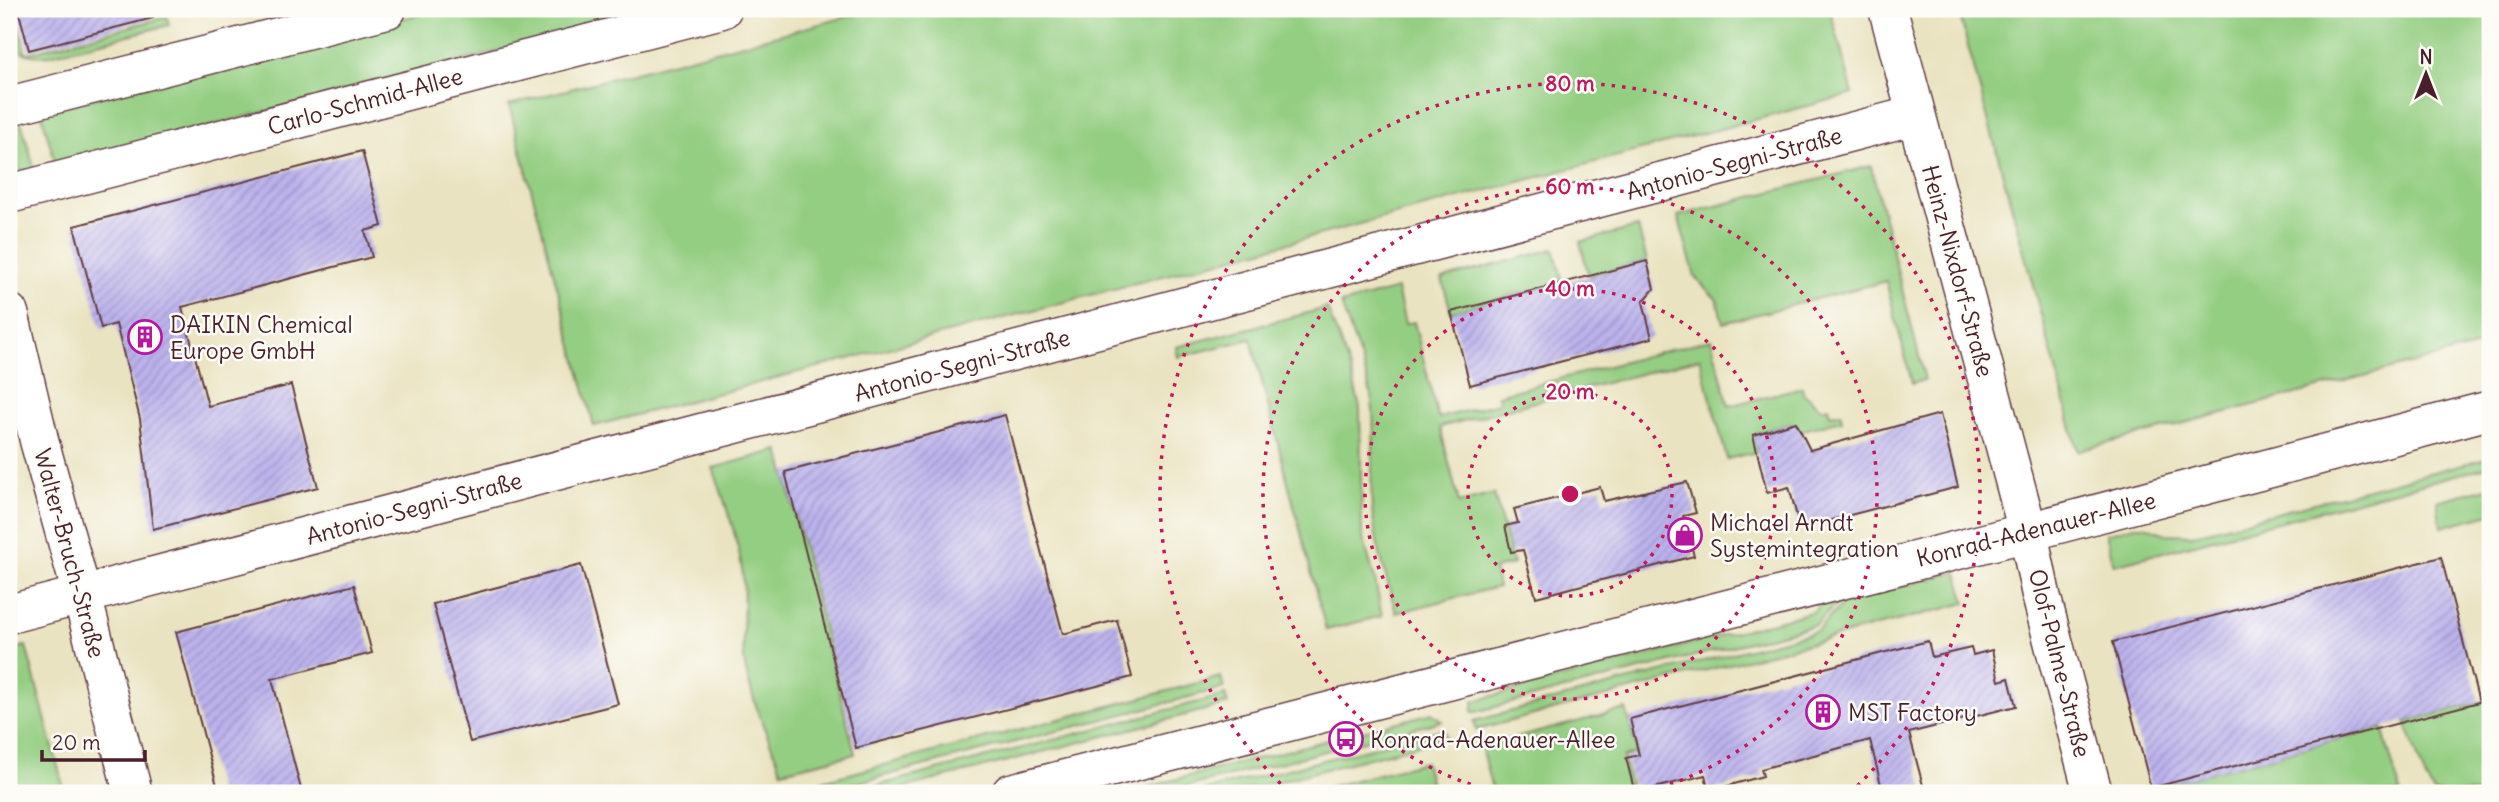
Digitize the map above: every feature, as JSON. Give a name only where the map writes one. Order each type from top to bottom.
[{"type":"street","points":[[9,106],[387,9]]},
{"type":"street","name":"Carlo-Schmid-Allee","points":[[9,194],[722,9]]},
{"type":"street","name":"Heinz-Nixdorf-Straße","points":[[1888,9],[2028,533]]},
{"type":"street","name":"Antonio-Segni-Straße","points":[[9,614],[1916,115]]},
{"type":"street","name":"Walter-Bruch-Straße","points":[[9,313],[40,444],[133,793]]},
{"type":"street","name":"Konrad-Adenauer-Allee","points":[[1011,793],[2028,533],[2490,410]]},
{"type":"street","name":"Olof-Palme-Straße","points":[[2028,533],[2041,595],[2093,793]]},
{"type":"green space","points":[[440,9],[662,9],[56,166],[41,112]]},
{"type":"green space","points":[[877,9],[1830,9],[1853,94],[594,426],[509,105]]},
{"type":"green space","points":[[1958,9],[2490,9],[2490,343],[2078,451]]},
{"type":"green space","points":[[167,17],[169,25],[50,55],[27,54],[9,41],[9,22],[17,20],[25,51],[28,53]]},
{"type":"green space","points":[[20,118],[35,171],[18,170],[9,163],[9,125]]},
{"type":"green space","points":[[1871,166],[1925,380],[1912,383],[1886,281],[1723,323],[1717,300],[1695,277],[1678,216]]},
{"type":"green space","points":[[1638,227],[1647,261],[1589,276],[1580,242]]},
{"type":"green space","points":[[1554,249],[1563,282],[1451,312],[1442,279]]},
{"type":"green space","points":[[1397,289],[1405,324],[1414,322],[1438,418],[1499,403],[1498,395],[1711,339],[1729,406],[1802,387],[1803,393],[1822,409],[1828,407],[1830,415],[1841,413],[1842,420],[1800,431],[1793,423],[1757,433],[1757,452],[1727,459],[1700,358],[1440,427],[1459,503],[1494,494],[1513,564],[1494,569],[1498,587],[1396,613],[1372,508],[1372,401],[1341,304]]},
{"type":"green space","points":[[1327,308],[1351,371],[1360,408],[1362,534],[1382,616],[1326,630],[1251,339],[1178,357],[1176,347]]},
{"type":"green space","points":[[779,450],[855,754],[782,771],[758,712],[747,675],[743,651],[744,589],[741,563],[713,468]]},
{"type":"green space","points":[[2490,457],[2490,466],[2114,565],[2106,534],[2145,526],[2166,534],[2192,535]]},
{"type":"green space","points":[[2490,487],[2490,514],[2441,527],[2437,501]]},
{"type":"green space","points":[[1957,572],[1966,603],[1476,730],[1474,721],[1817,631],[1845,601]]},
{"type":"green space","points":[[1848,592],[1815,625],[1472,713],[1474,701],[1815,611],[1826,597]]},
{"type":"green space","points":[[26,646],[65,793],[9,793],[9,650]]},
{"type":"green space","points":[[1221,677],[1224,688],[818,793],[776,793]]},
{"type":"green space","points":[[1225,695],[1228,704],[884,793],[849,793]]},
{"type":"green space","points":[[2490,700],[2490,793],[2434,793],[2426,780],[2405,722]]},
{"type":"green space","points":[[1626,709],[1637,753],[1623,757],[1630,784],[1594,793],[1493,793],[1481,747]]},
{"type":"green space","points":[[1432,713],[1442,721],[1163,793],[1124,793]]},
{"type":"green space","points":[[2382,728],[2401,793],[2153,793],[2151,788]]},
{"type":"green space","points":[[1444,729],[1446,738],[1234,793],[1195,793]]},
{"type":"green space","points":[[1425,762],[1433,793],[1305,793]]},
{"type":"building","points":[[18,9],[152,9],[153,18],[29,50]]},
{"type":"building","name":"DAIKIN Chemical Europe GmbH","points":[[362,151],[382,226],[365,231],[372,257],[182,307],[208,406],[291,385],[318,487],[153,529],[140,419],[116,324],[101,328],[74,226]]},
{"type":"building","points":[[1647,261],[1654,289],[1643,302],[1652,338],[1470,385],[1451,312]]},
{"type":"building","points":[[1940,414],[1958,487],[1800,528],[1789,487],[1767,493],[1753,435],[1796,422],[1810,450]]},
{"type":"building","points":[[1005,415],[1063,634],[1117,620],[1132,677],[856,748],[785,472]]},
{"type":"building","points":[[1687,482],[1696,513],[1683,516],[1694,556],[1536,597],[1523,550],[1511,552],[1505,526],[1518,523],[1514,509],[1600,487],[1604,501]]},
{"type":"building","points":[[2441,557],[2479,702],[2151,788],[2113,642]]},
{"type":"building","points":[[581,565],[618,704],[470,742],[433,604]]},
{"type":"building","points":[[354,585],[372,653],[272,679],[302,793],[219,793],[176,632]]},
{"type":"building","name":"MST Factory","points":[[1928,641],[1932,657],[1971,648],[1973,655],[1992,650],[1999,681],[2009,678],[2016,706],[1909,733],[1925,793],[1883,793],[1870,740],[1761,769],[1763,776],[1709,791],[1705,775],[1635,793],[1626,758],[1639,755],[1630,719]]},
{"type":"place","name":"DAIKIN Chemical Europe GmbH","points":[[145,337]]},
{"type":"place","name":"Michael Arndt Systemintegration","points":[[1685,535]]},
{"type":"place","name":"MST Factory","points":[[1823,712]]},
{"type":"place","name":"Konrad-Adenauer-Allee","points":[[1346,739]]}]
